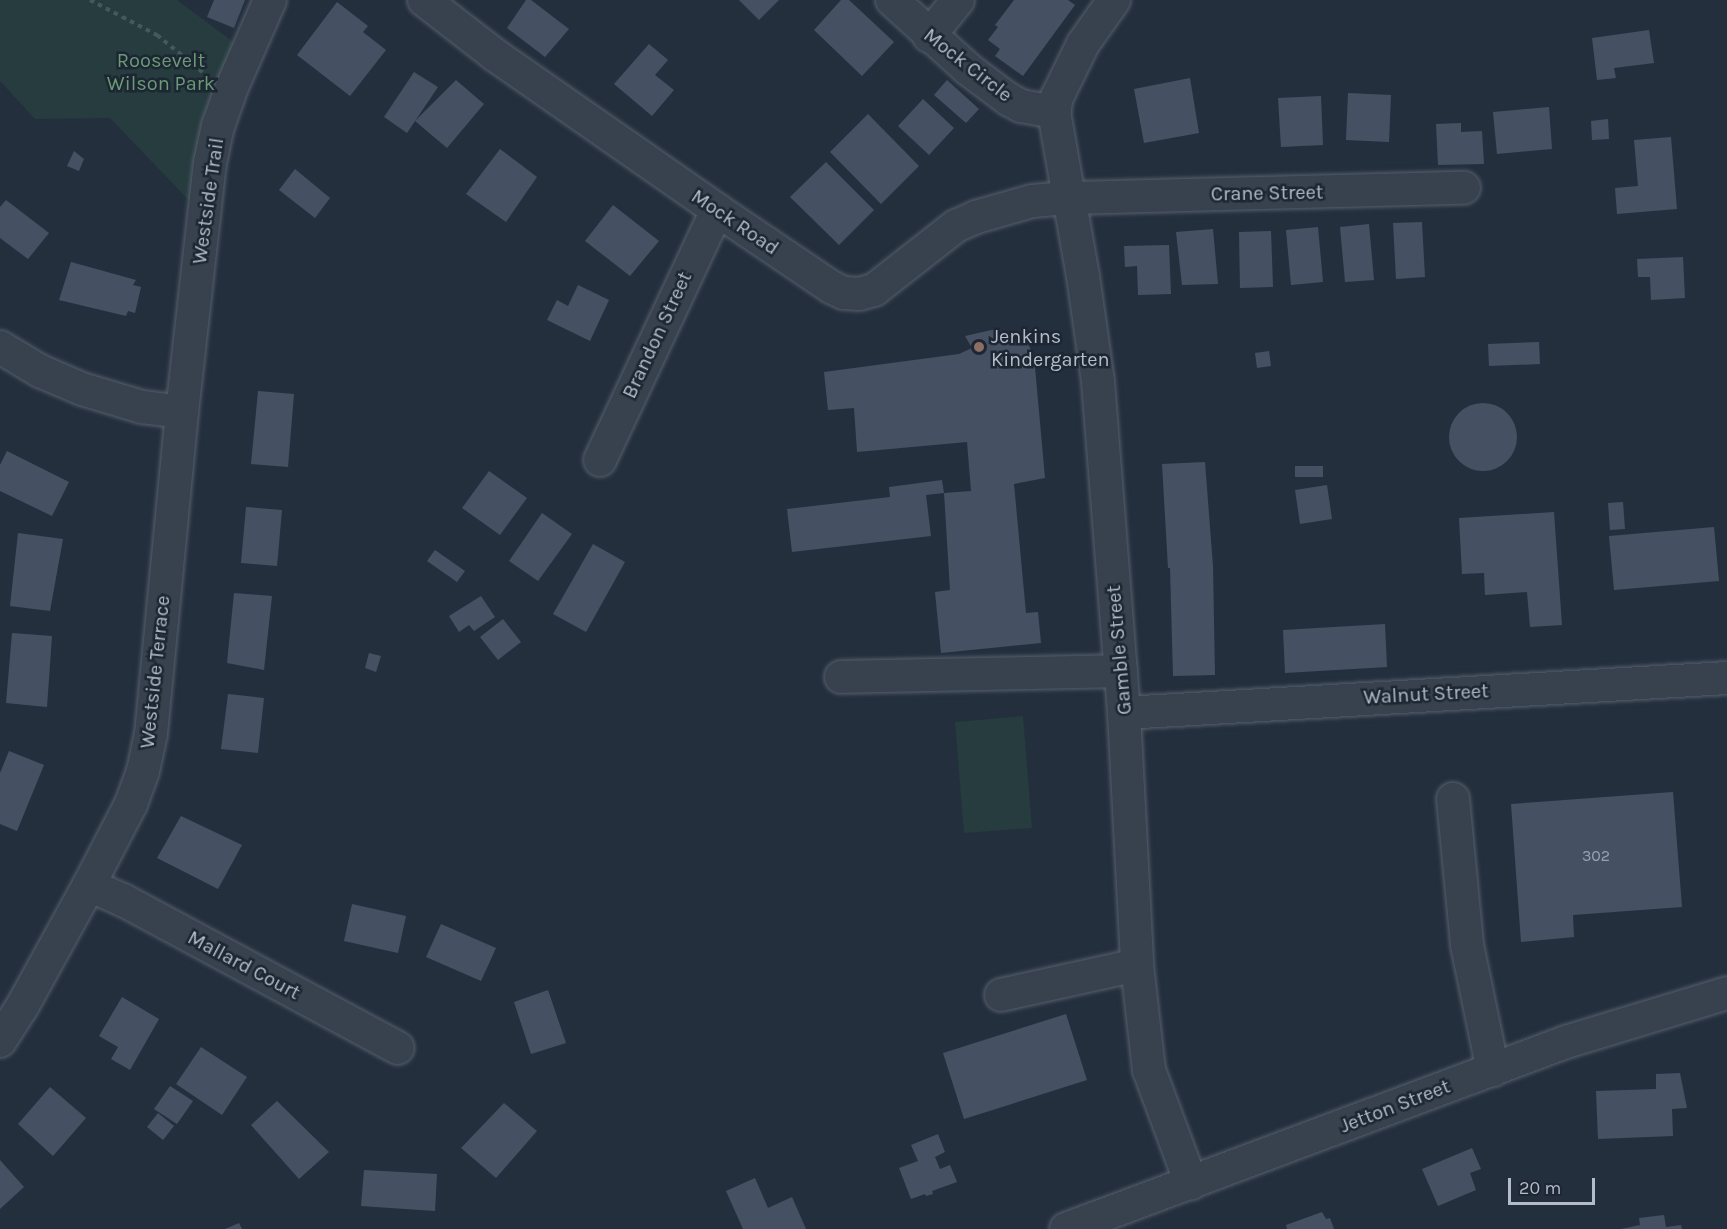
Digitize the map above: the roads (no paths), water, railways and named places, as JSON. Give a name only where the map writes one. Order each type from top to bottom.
[{"type":"street","name":"Westside Trail","points":[[182,412],[210,163],[218,126],[232,87],[270,0]]},
{"type":"street","name":"Mock Road","points":[[424,0],[495,55],[717,210],[831,287],[844,293],[859,294],[874,290],[943,236],[976,217],[1032,201],[1070,198]]},
{"type":"street","name":"Mock Circle","points":[[892,0],[929,36],[1008,99],[1021,106],[1054,112]]},
{"type":"street","points":[[929,36],[958,0]]},
{"type":"street","points":[[1054,112],[1057,97],[1083,44],[1114,0]]},
{"type":"street","name":"Gamble Street","points":[[1054,112],[1070,198],[1098,382],[1124,713],[1137,965],[1149,1070],[1191,1183]]},
{"type":"street","name":"Crane Street","points":[[1070,198],[1464,188]]},
{"type":"street","name":"Brandon Street","points":[[600,460],[717,210]]},
{"type":"street","points":[[0,347],[40,371],[82,389],[142,406],[182,412]]},
{"type":"street","name":"Westside Terrace","points":[[0,1041],[23,1005],[89,885],[130,804],[143,771],[151,734],[182,412]]},
{"type":"street","points":[[841,676],[1121,670]]},
{"type":"street","name":"Walnut Street","points":[[1124,713],[1727,678]]},
{"type":"street","points":[[1453,799],[1467,945],[1493,1070]]},
{"type":"street","name":"Mallard Court","points":[[89,885],[123,900],[398,1048]]},
{"type":"street","points":[[1001,995],[1137,965]]},
{"type":"street","name":"Jetton Street","points":[[1066,1229],[1566,1042],[1727,993]]},
{"type":"place","name":"Jenkins Kindergarten","points":[[979,347]]},
{"type":"park label","name":"Roosevelt Wilson Park","points":[[161,72]]}]
